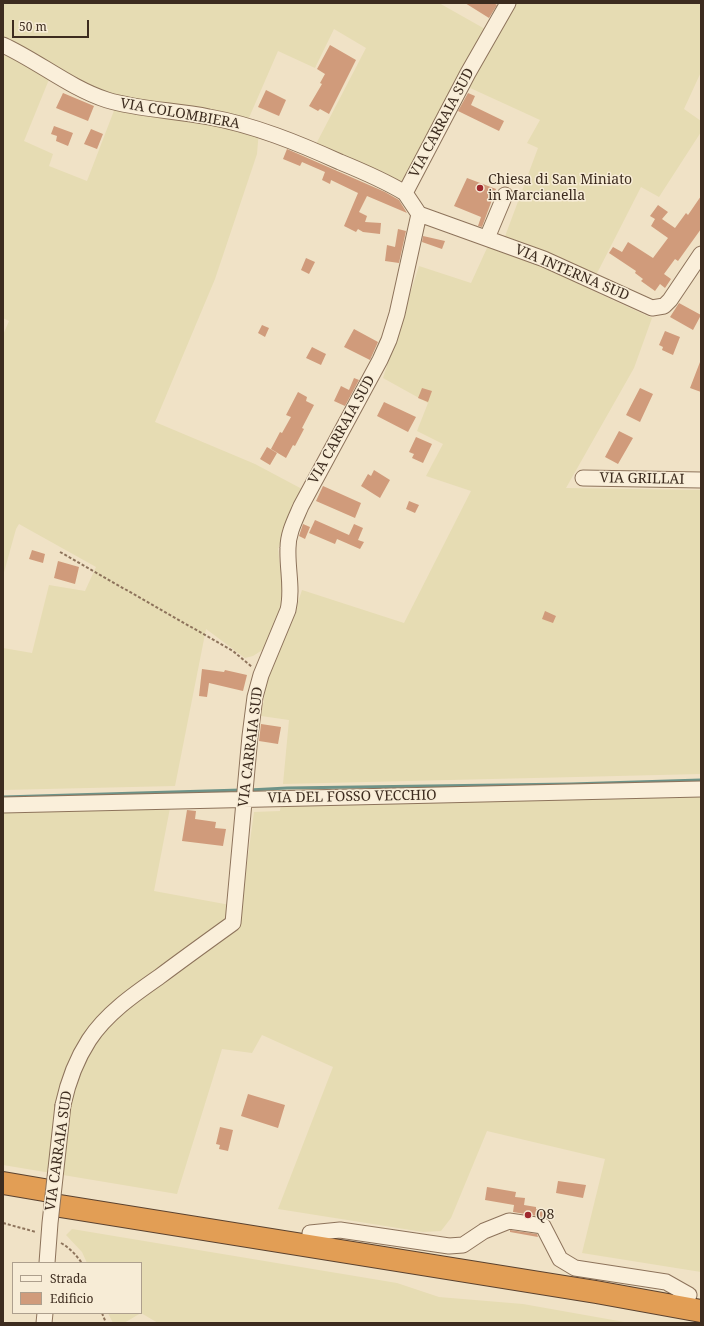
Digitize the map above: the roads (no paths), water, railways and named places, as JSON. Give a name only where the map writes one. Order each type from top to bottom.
[{"type":"highway","points":[[3,1183],[52,1198],[596,1292],[697,1301]]},
{"type":"highway","points":[[3,1197],[52,1198],[310,1233],[697,1301]]},
{"type":"street","name":"VIA CARRAIA SUD","points":[[47,1262],[63,1105],[70,1077],[81,1054],[91,1037],[105,1020],[128,999],[233,923],[254,702],[261,675],[290,603],[288,546],[290,531],[301,506],[380,360],[389,340],[397,314],[419,214],[405,193],[468,73],[508,3]]},
{"type":"street","name":"VIA COLOMBIERA","points":[[3,44],[75,85],[106,99],[134,106],[208,117],[259,130],[319,152],[405,193]]},
{"type":"street","points":[[487,238],[505,194]]},
{"type":"street","name":"VIA INTERNA SUD","points":[[419,214],[544,259],[597,282],[646,306],[656,308],[664,306],[670,300],[701,254]]},
{"type":"street","name":"VIA GRILLAI","points":[[583,478],[701,480]]},
{"type":"street","name":"VIA DEL FOSSO VECCHIO","points":[[3,805],[245,793],[701,789]]},
{"type":"street","points":[[310,1233],[340,1230],[449,1246],[463,1245],[484,1230],[509,1221],[543,1226],[560,1259],[575,1268],[666,1282],[697,1301]]},
{"type":"waterway","points":[[249,790],[701,780]]},
{"type":"waterway","points":[[3,797],[241,790]]},
{"type":"place","name":"Chiesa di San Miniato in Marcianella","points":[[480,188]]},
{"type":"place","name":"Q8","points":[[528,1215]]}]
